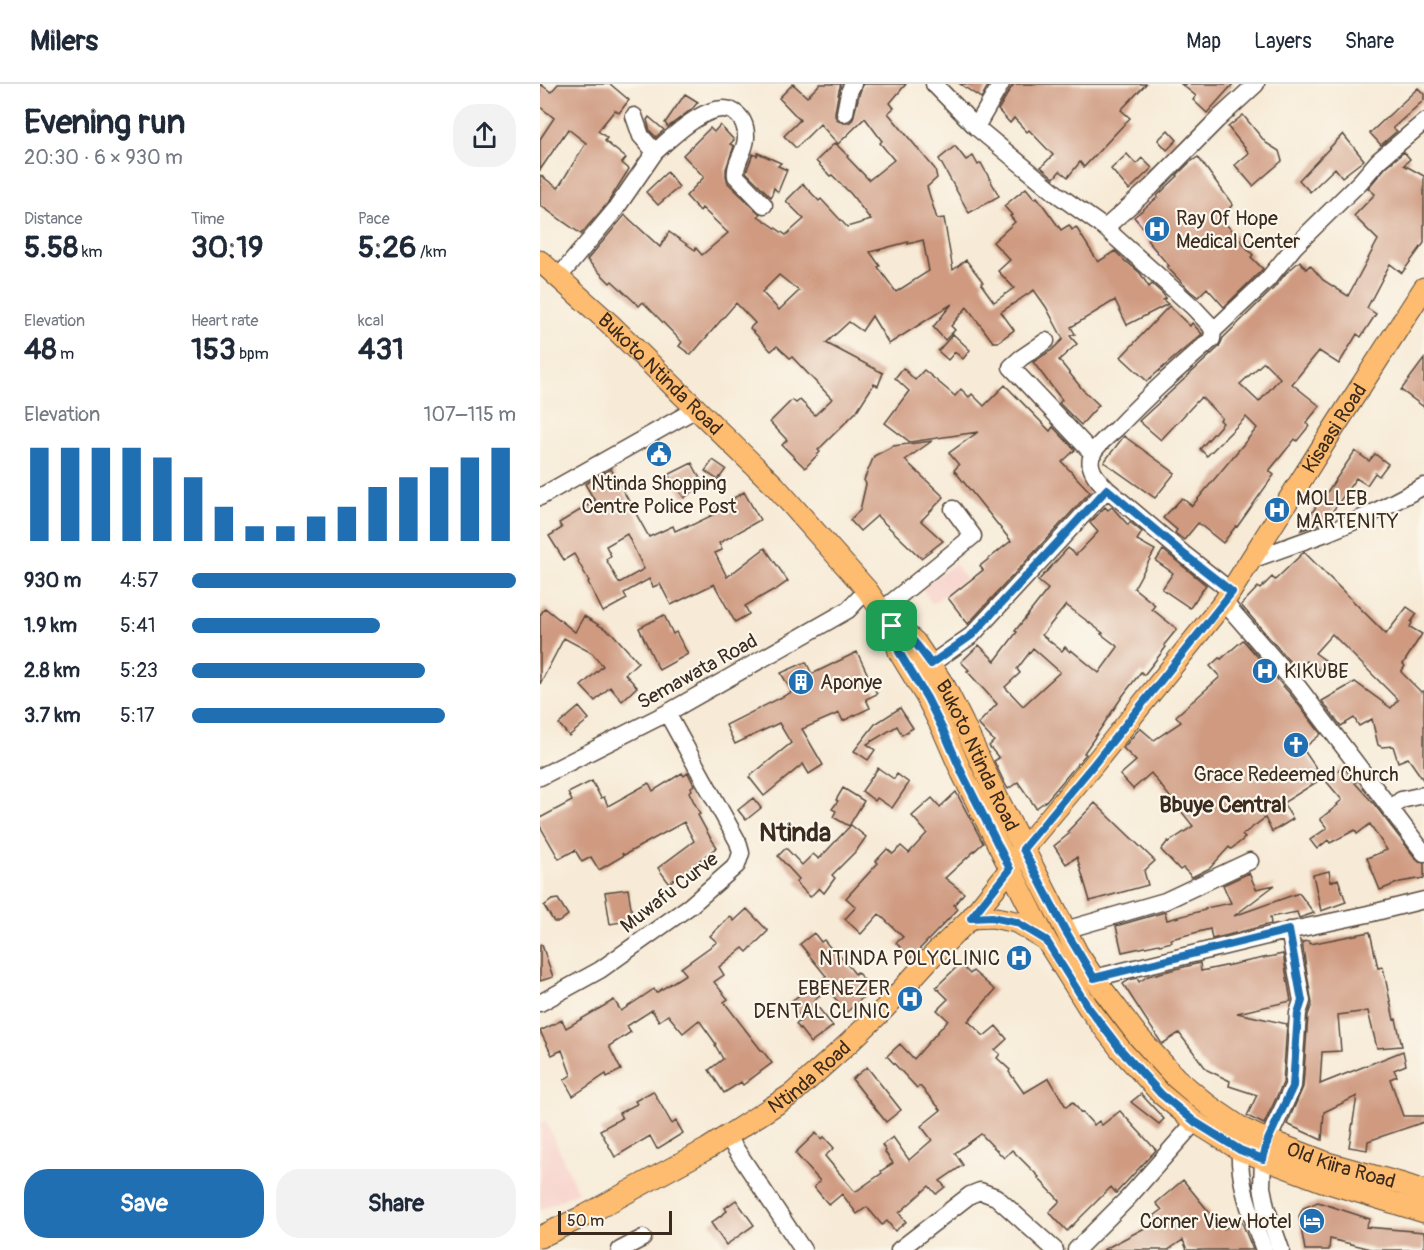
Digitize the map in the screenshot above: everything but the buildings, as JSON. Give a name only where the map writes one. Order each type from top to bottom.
[{"type":"main road","name":"Bukoto Ntinda Road","points":[[540,261],[610,324],[775,486],[867,590],[887,618],[915,642],[945,687],[1023,849],[1065,930],[1094,978],[1138,1036],[1176,1078],[1208,1105],[1258,1141]]},
{"type":"main road","name":"Kisaasi Road","points":[[1023,849],[1228,597],[1424,288]]},
{"type":"main road","name":"Bukoto Ntinda Road","points":[[887,618],[899,652],[927,698],[1046,940],[1088,1007],[1121,1050],[1161,1094],[1195,1122],[1240,1150]]},
{"type":"main road","name":"Ntinda Road","points":[[540,1237],[707,1149],[792,1094],[885,1008],[934,954],[971,918],[1023,849]]},
{"type":"main road","points":[[971,918],[992,917],[1016,922],[1046,940]]},
{"type":"main road","name":"Old Kiira Road","points":[[1258,1141],[1323,1181],[1424,1212]]},
{"type":"main road","name":"Old Kiira Road","points":[[1240,1150],[1258,1141],[1424,1191]]},
{"type":"street","points":[[844,113],[853,84]]},
{"type":"street","points":[[934,84],[976,126],[1057,194],[1105,228],[1210,324],[1213,331],[1212,339],[1169,376],[1093,454],[1091,466],[1095,477],[1185,555],[1228,597],[1424,852]]},
{"type":"street","points":[[976,126],[1001,84]]},
{"type":"street","points":[[1105,228],[1151,187],[1256,84]]},
{"type":"street","points":[[558,278],[615,210],[655,152],[689,123],[722,108],[730,110],[741,118],[746,132],[746,143],[736,166],[736,176],[764,205]]},
{"type":"street","points":[[634,116],[641,136],[655,152]]},
{"type":"street","points":[[1213,331],[1267,280],[1295,246],[1379,160],[1424,122]]},
{"type":"street","points":[[1046,341],[1011,367],[1093,454]]},
{"type":"street","points":[[540,497],[696,409]]},
{"type":"street","points":[[1251,560],[1367,516],[1424,486]]},
{"type":"street","points":[[931,664],[972,635],[1107,489]]},
{"type":"street","points":[[887,618],[974,536],[953,508]]},
{"type":"street","name":"Semawata Road","points":[[540,777],[667,713],[848,610],[867,590]]},
{"type":"street","name":"Muwafu Curve","points":[[540,1003],[600,970],[690,906],[737,865],[741,853],[738,842],[667,713]]},
{"type":"street","points":[[1391,809],[1401,800],[1424,795]]},
{"type":"street","points":[[1065,930],[1165,901],[1250,861]]},
{"type":"street","points":[[1094,978],[1289,930],[1424,900]]},
{"type":"street","points":[[1281,1250],[1266,1207],[1258,1141],[1293,1086],[1296,1029],[1302,1001],[1289,930]]},
{"type":"street","points":[[1076,1250],[1127,1199],[1195,1122]]},
{"type":"street","points":[[727,1136],[804,1250]]},
{"type":"street","points":[[1240,1150],[1248,1205],[1264,1250]]},
{"type":"street","points":[[899,1250],[970,1195],[980,1191],[996,1197],[1055,1250]]},
{"type":"street","points":[[620,1250],[643,1238]]},
{"type":"shaded area","name":"Ray Of Hope Medical Center","points":[[1152,196],[1189,238],[1163,262],[1125,220]]},
{"type":"shaded area","points":[[955,564],[966,579],[932,604],[922,588]]},
{"type":"shaded area","points":[[546,1121],[578,1192],[540,1210],[540,1124]]},
{"type":"place","name":"Ray Of Hope Medical Center","points":[[1157,229]]},
{"type":"place","name":"Ntinda Shopping Centre Police Post","points":[[659,454]]},
{"type":"place","name":"MOLLEB MARTENITY","points":[[1277,510]]},
{"type":"place","name":"KIKUBE","points":[[1265,671]]},
{"type":"place","name":"Aponye","points":[[801,682]]},
{"type":"place","name":"Grace Redeemed Church","points":[[1296,745]]},
{"type":"place","name":"NTINDA POLYCLINIC","points":[[1019,958]]},
{"type":"place","name":"EBENEZER DENTAL CLINIC","points":[[910,999]]},
{"type":"place","name":"Corner View Hotel","points":[[1312,1221]]},
{"type":"district","name":"Bbuye Central","points":[[1223,804]]},
{"type":"district","name":"Ntinda","points":[[795,832]]},
{"type":"route","points":[[1107,489],[1232,592],[1023,849],[1078,954],[1094,978],[1289,930],[1302,1001],[1298,1013],[1293,1086],[1268,1140],[1263,1159],[1240,1150],[1195,1122],[1161,1094],[1121,1050],[1088,1007],[1046,940],[1016,922],[992,917],[971,918],[1010,869],[927,698],[904,663],[895,643],[892,626],[915,642],[931,664],[972,635],[1107,489]]}]
